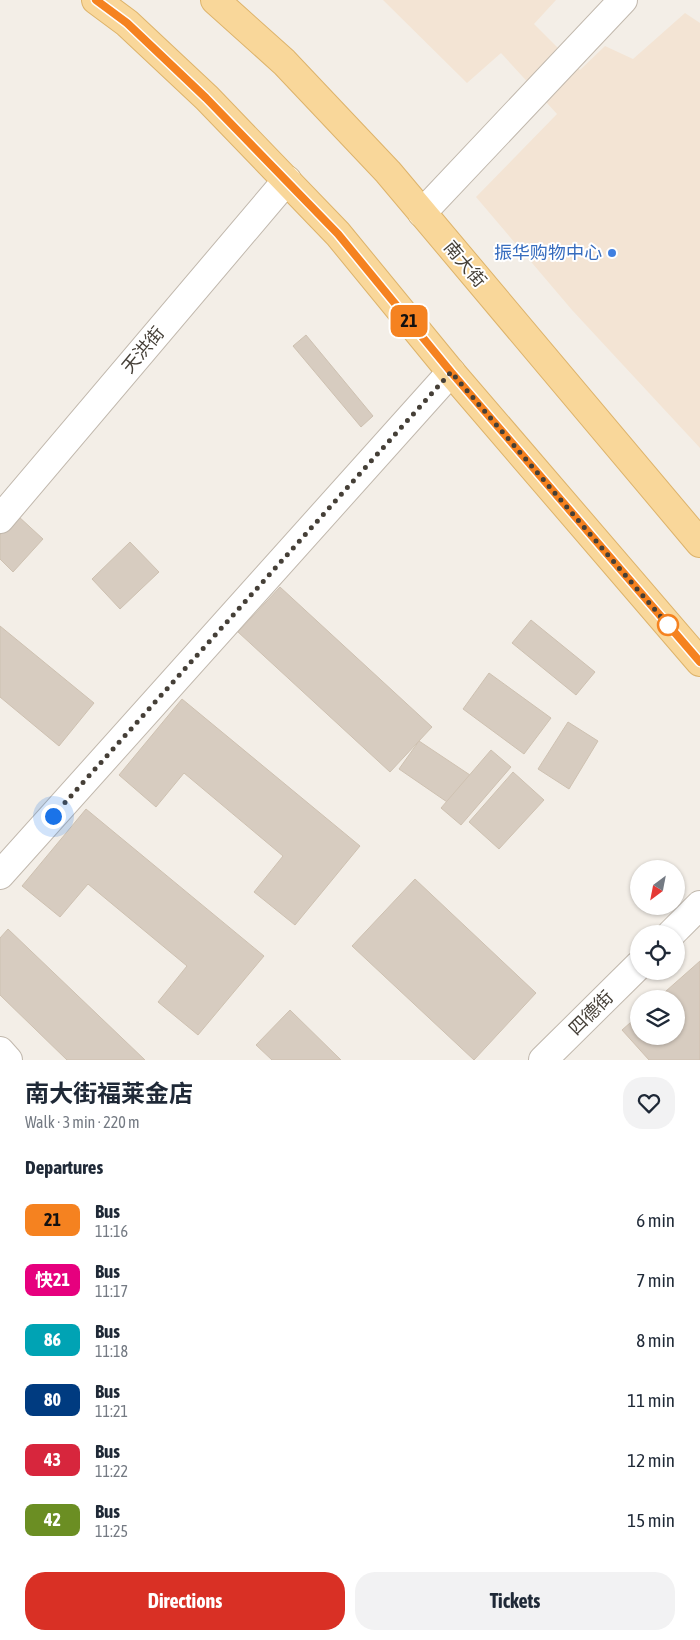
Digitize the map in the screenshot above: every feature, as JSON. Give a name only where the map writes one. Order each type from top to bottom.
[{"type":"main road","points":[[96,0],[127,23],[206,98],[338,234],[451,372],[700,662]]},
{"type":"main road","name":"南大街","points":[[214,0],[284,62],[388,172],[700,543]]},
{"type":"street","points":[[422,213],[623,0]]},
{"type":"street","name":"天洪街","points":[[0,519],[287,180]]},
{"type":"street","points":[[0,875],[451,372]]},
{"type":"street","points":[[680,925],[700,905]]},
{"type":"street","name":"四德街","points":[[543,1060],[630,974]]},
{"type":"street","points":[[0,1051],[8,1060]]},
{"type":"shaded area","name":"振华购物中心","points":[[383,0],[556,0],[534,24],[580,70],[605,46],[633,59],[685,13],[700,23],[700,448],[572,310],[476,197],[557,114],[501,53],[467,83]]},
{"type":"building","points":[[306,335],[373,416],[361,427],[293,346]]},
{"type":"building","points":[[18,516],[43,539],[13,572],[0,559],[0,535]]},
{"type":"building","points":[[130,542],[159,572],[120,609],[92,579]]},
{"type":"building","points":[[280,587],[432,727],[390,772],[238,632]]},
{"type":"building","points":[[531,620],[595,672],[576,695],[512,643]]},
{"type":"building","points":[[0,626],[94,703],[59,746],[0,697]]},
{"type":"building","points":[[489,673],[551,718],[524,754],[463,709]]},
{"type":"building","points":[[182,699],[360,846],[295,925],[254,892],[283,856],[184,773],[156,807],[119,775]]},
{"type":"building","points":[[568,722],[598,741],[569,789],[538,769]]},
{"type":"building","points":[[419,741],[470,775],[450,804],[399,769]]},
{"type":"building","points":[[491,750],[511,767],[461,825],[441,808]]},
{"type":"building","points":[[513,772],[544,800],[499,849],[469,822]]},
{"type":"building","points":[[86,809],[264,956],[198,1035],[158,1002],[187,966],[88,884],[60,917],[22,886]]},
{"type":"building","points":[[415,879],[536,993],[474,1060],[352,946]]},
{"type":"building","points":[[8,929],[145,1060],[67,1060],[0,995],[0,938]]},
{"type":"building","points":[[700,961],[700,1060],[649,1060],[636,1045],[685,1045],[685,990],[667,990],[678,980],[685,980],[685,974]]},
{"type":"building","points":[[290,1010],[341,1060],[272,1060],[256,1045]]},
{"type":"building","points":[[630,1023],[630,1039],[622,1030]]},
{"type":"bus line","name":"21","points":[[96,0],[127,23],[206,98],[338,234],[451,372],[700,662]]},
{"type":"place","name":"振华购物中心","points":[[612,253]]},
{"type":"route","points":[[53,816],[451,372],[668,625]]}]
